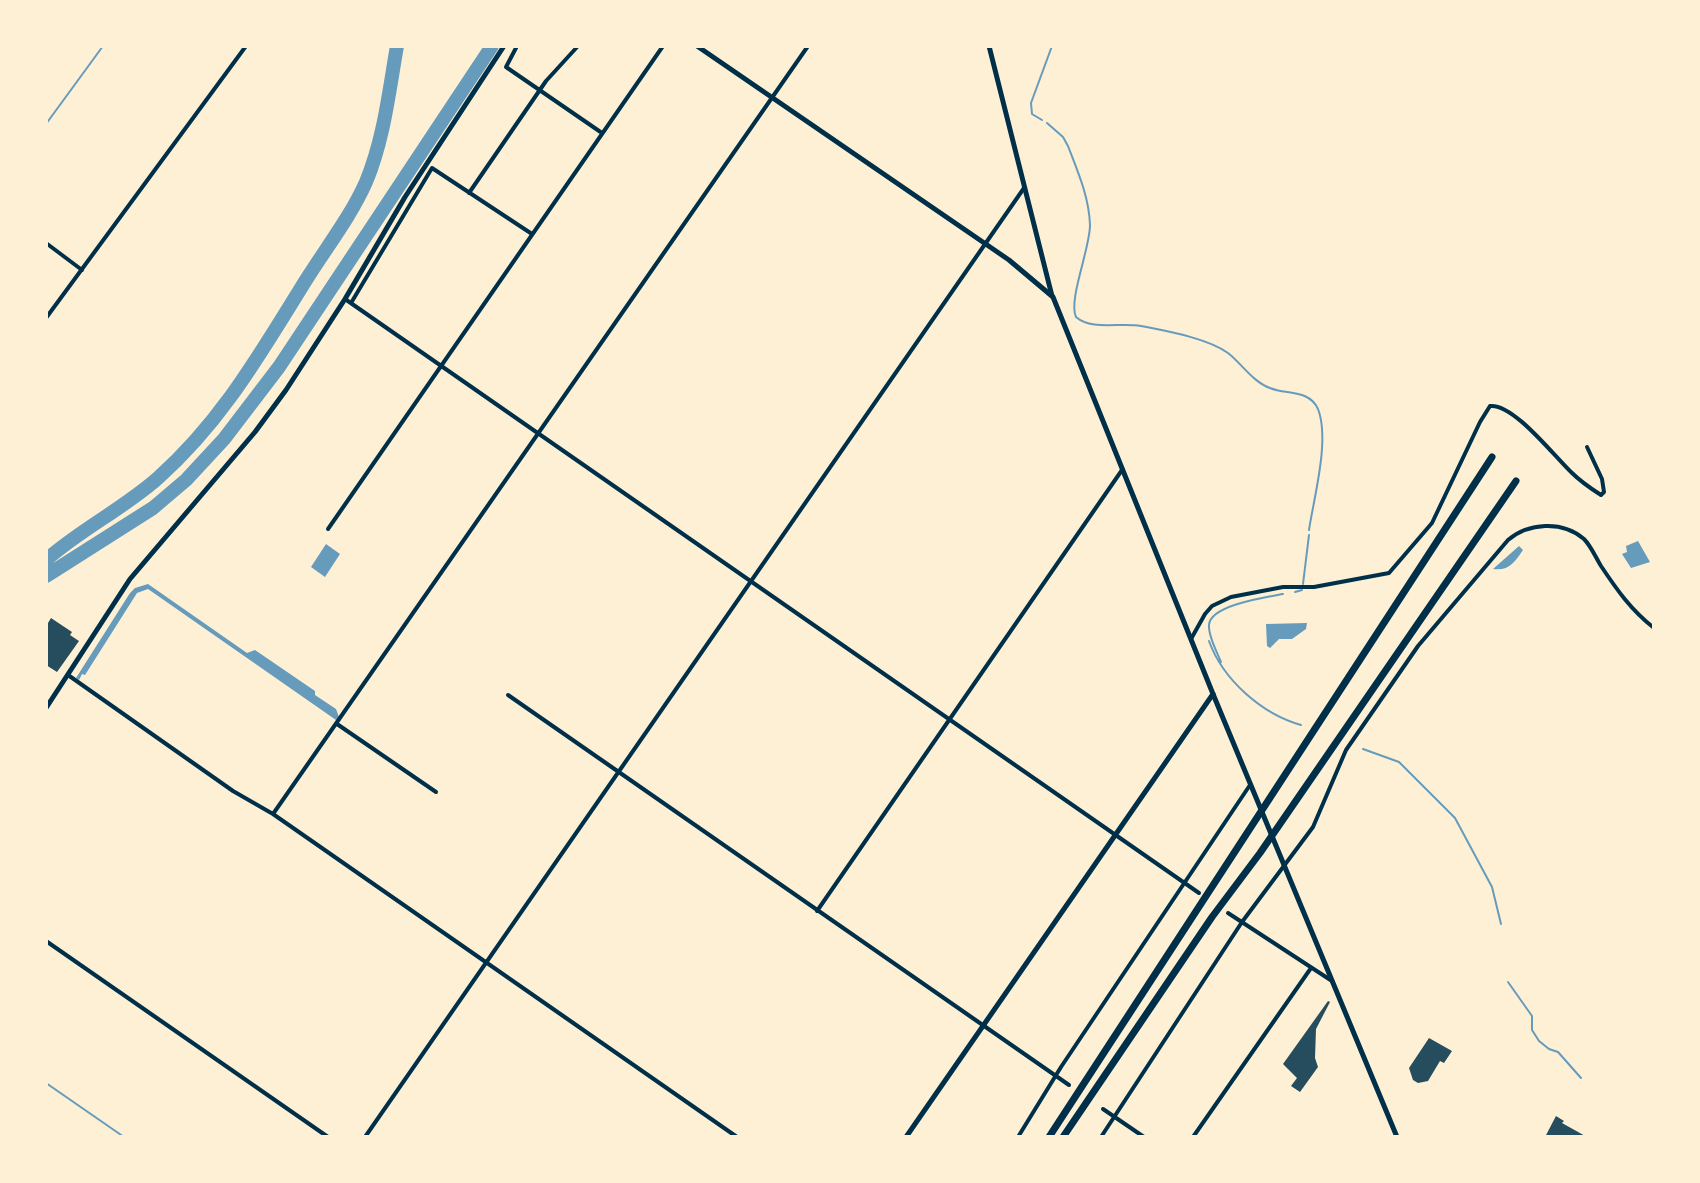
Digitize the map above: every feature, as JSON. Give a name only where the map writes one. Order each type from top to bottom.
[{"type":"highway","points":[[1049,1137],[1492,457]]},
{"type":"highway","points":[[1063,1137],[1212,917],[1286,816],[1516,481]]},
{"type":"main road","points":[[46,708],[130,579],[271,412],[345,299],[405,197],[504,46]]},
{"type":"main road","points":[[697,46],[1009,260],[1053,297]]},
{"type":"main road","points":[[989,46],[1053,297],[1397,1137]]},
{"type":"main road","points":[[906,1137],[1213,694]]},
{"type":"street","points":[[46,318],[246,46]]},
{"type":"street","points":[[517,46],[506,67],[602,133]]},
{"type":"street","points":[[469,193],[546,81],[578,46]]},
{"type":"street","points":[[328,529],[663,46]]},
{"type":"street","points":[[273,814],[808,46]]},
{"type":"street","points":[[351,303],[432,168],[532,234]]},
{"type":"street","points":[[365,1137],[1024,188]]},
{"type":"street","points":[[46,243],[82,270]]},
{"type":"street","points":[[345,299],[1199,893]]},
{"type":"street","points":[[1191,639],[1212,606],[1231,597],[1283,587],[1314,587],[1389,573],[1432,523],[1490,406],[1499,406],[1513,415],[1570,471],[1601,495],[1604,492],[1602,479],[1587,447]]},
{"type":"street","points":[[817,911],[1122,470]]},
{"type":"street","points":[[1101,1137],[1242,922],[1313,827],[1346,750],[1409,659],[1508,540],[1521,529],[1539,526],[1565,529],[1584,540],[1633,612],[1654,628]]},
{"type":"street","points":[[68,675],[737,1137]]},
{"type":"street","points":[[508,695],[1069,1085]]},
{"type":"street","points":[[337,724],[436,792]]},
{"type":"street","points":[[1018,1137],[1250,784]]},
{"type":"street","points":[[1228,913],[1332,981]]},
{"type":"street","points":[[46,941],[328,1137]]},
{"type":"street","points":[[1193,1137],[1311,968]]},
{"type":"street","points":[[1103,1109],[1144,1137]]},
{"type":"water","points":[[1638,541],[1650,562],[1631,568],[1622,554],[1627,552],[1626,546]]},
{"type":"water","points":[[326,544],[340,554],[325,577],[311,567]]},
{"type":"water","points":[[1519,546],[1523,550],[1511,565],[1493,569]]},
{"type":"water","points":[[148,584],[247,653],[255,650],[315,691],[315,695],[336,709],[339,717],[336,720],[148,589],[137,593],[85,675],[82,674],[79,680],[76,678],[130,593]]},
{"type":"water","points":[[1307,623],[1306,629],[1292,639],[1279,639],[1270,648],[1267,646],[1266,624]]},
{"type":"building","points":[[51,618],[72,632],[70,635],[79,641],[57,672],[46,665],[46,622]]},
{"type":"building","points":[[1328,1001],[1316,1029],[1315,1058],[1318,1067],[1300,1092],[1291,1086],[1297,1078],[1283,1064]]},
{"type":"building","points":[[1429,1038],[1452,1051],[1444,1063],[1440,1061],[1428,1081],[1418,1083],[1413,1080],[1409,1068]]},
{"type":"building","points":[[1556,1116],[1564,1121],[1562,1123],[1587,1137],[1545,1137]]},
{"type":"waterway","points":[[46,124],[103,46]]},
{"type":"waterway","points":[[46,560],[158,478],[202,433],[240,384],[360,195],[382,132],[397,46]]},
{"type":"waterway","points":[[46,576],[153,508],[186,480],[224,439],[279,367],[492,46]]},
{"type":"waterway","points":[[1042,120],[1032,114],[1031,103],[1052,46]]},
{"type":"waterway","points":[[1047,123],[1068,146],[1088,204],[1089,235],[1075,299],[1076,317],[1090,324],[1141,326],[1209,343],[1228,353],[1264,385],[1309,398],[1318,409],[1322,436],[1309,530]]},
{"type":"waterway","points":[[1303,584],[1309,535]]},
{"type":"waterway","points":[[1295,592],[1302,590]]},
{"type":"waterway","points":[[1221,662],[1210,634],[1212,618],[1240,603],[1283,594]]},
{"type":"waterway","points":[[1209,641],[1224,669],[1246,694],[1272,713],[1301,725]]},
{"type":"waterway","points":[[1363,749],[1399,762],[1455,818],[1492,887],[1501,924]]},
{"type":"waterway","points":[[1508,982],[1532,1016],[1532,1030],[1539,1041],[1558,1052],[1581,1078]]},
{"type":"waterway","points":[[46,1083],[124,1137]]}]
